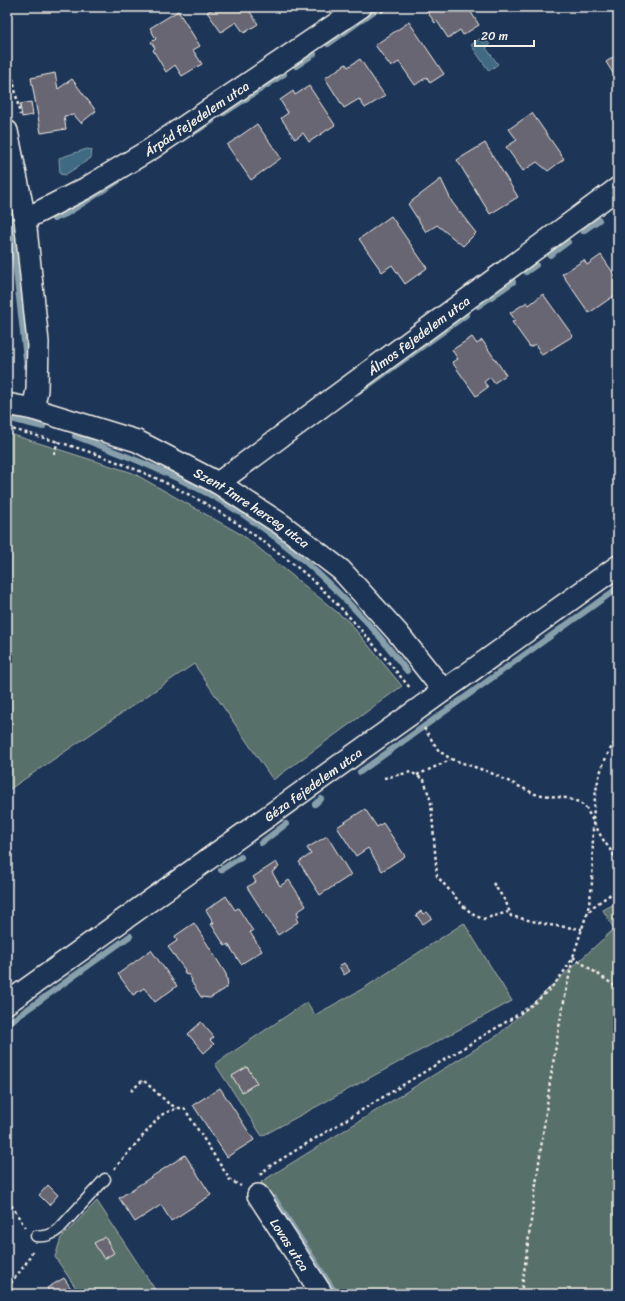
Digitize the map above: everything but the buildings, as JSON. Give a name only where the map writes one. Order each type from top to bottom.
[{"type":"street","name":"Árpád fejedelem utca","points":[[25,219],[86,188],[151,149],[361,7]]},
{"type":"street","points":[[7,132],[25,219],[38,342],[37,390],[33,409]]},
{"type":"street","name":"Álmos fejedelem utca","points":[[218,483],[618,188]]},
{"type":"street","name":"Szent Imre herceg utca","points":[[7,404],[33,409],[136,441],[218,483],[281,524],[341,570],[398,632],[444,690]]},
{"type":"street","name":"Géza fejedelem utca","points":[[7,1003],[618,566]]},
{"type":"street","name":"Lovas utca","points":[[258,1195],[322,1294]]},
{"type":"lane","points":[[36,1236],[44,1237],[59,1229],[105,1179]]},
{"type":"path","points":[[7,428],[53,440],[130,466],[177,487],[217,510],[284,557],[324,590],[355,622],[411,689]]},
{"type":"path","points":[[414,712],[435,746],[451,759],[489,772],[535,794],[566,798],[579,802],[586,808],[592,817],[602,838],[618,861]]},
{"type":"path","points":[[521,1294],[550,1082],[560,1021],[573,957],[586,916],[592,881],[592,817],[598,779],[604,763],[618,738]]},
{"type":"path","points":[[416,775],[451,759]]},
{"type":"path","points":[[384,778],[411,772],[424,780],[431,802],[437,876],[463,906],[474,915],[483,919],[508,912]]},
{"type":"path","points":[[493,883],[506,902],[508,912],[511,916],[549,926],[582,929]]},
{"type":"path","points":[[586,916],[594,906],[618,889]]},
{"type":"path","points":[[573,957],[618,988]]},
{"type":"path","points":[[258,1195],[258,1177],[267,1168],[519,1014],[549,991],[562,975],[573,957]]},
{"type":"path","points":[[131,1090],[143,1080],[168,1103],[177,1108]]},
{"type":"path","points":[[105,1179],[161,1115],[177,1108],[184,1108],[230,1180],[258,1195]]},
{"type":"path","points":[[7,1194],[17,1215],[27,1229],[36,1236],[31,1256],[7,1288]]},
{"type":"green space","points":[[7,433],[133,473],[244,536],[349,622],[402,686],[273,780],[194,664],[7,791]]},
{"type":"green space","points":[[618,902],[618,1294],[334,1294],[261,1182],[498,1035],[614,929],[603,910]]},
{"type":"green space","points":[[464,923],[512,1001],[262,1136],[215,1064],[307,1002],[315,1015],[364,988]]},
{"type":"green space","points":[[97,1201],[158,1294],[80,1294],[55,1257],[61,1238]]},
{"type":"water","points":[[481,38],[484,43],[487,41],[490,45],[486,48],[498,64],[489,71],[471,45]]},
{"type":"water","points":[[87,149],[92,150],[91,158],[65,175],[60,174],[59,158]]},
{"type":"waterway","points":[[328,44],[374,11]]},
{"type":"waterway","points":[[296,66],[314,54]]},
{"type":"waterway","points":[[224,113],[284,74]]},
{"type":"waterway","points":[[193,133],[212,121]]},
{"type":"waterway","points":[[54,219],[66,214],[118,181]]},
{"type":"waterway","points":[[7,193],[27,367]]},
{"type":"waterway","points":[[583,231],[599,220]]},
{"type":"waterway","points":[[550,255],[568,242]]},
{"type":"waterway","points":[[526,272],[536,265]]},
{"type":"waterway","points":[[478,306],[513,282]]},
{"type":"waterway","points":[[452,325],[466,315]]},
{"type":"waterway","points":[[356,394],[448,328]]},
{"type":"waterway","points":[[7,418],[43,427]]},
{"type":"waterway","points":[[75,436],[180,479],[214,497],[254,522],[292,550],[344,598],[372,628],[407,671]]},
{"type":"waterway","points":[[360,772],[618,588]]},
{"type":"waterway","points":[[315,804],[321,799]]},
{"type":"waterway","points":[[261,843],[286,824]]},
{"type":"waterway","points":[[221,870],[241,857]]},
{"type":"waterway","points":[[7,1024],[130,936]]},
{"type":"waterway","points":[[274,1198],[336,1294]]}]
